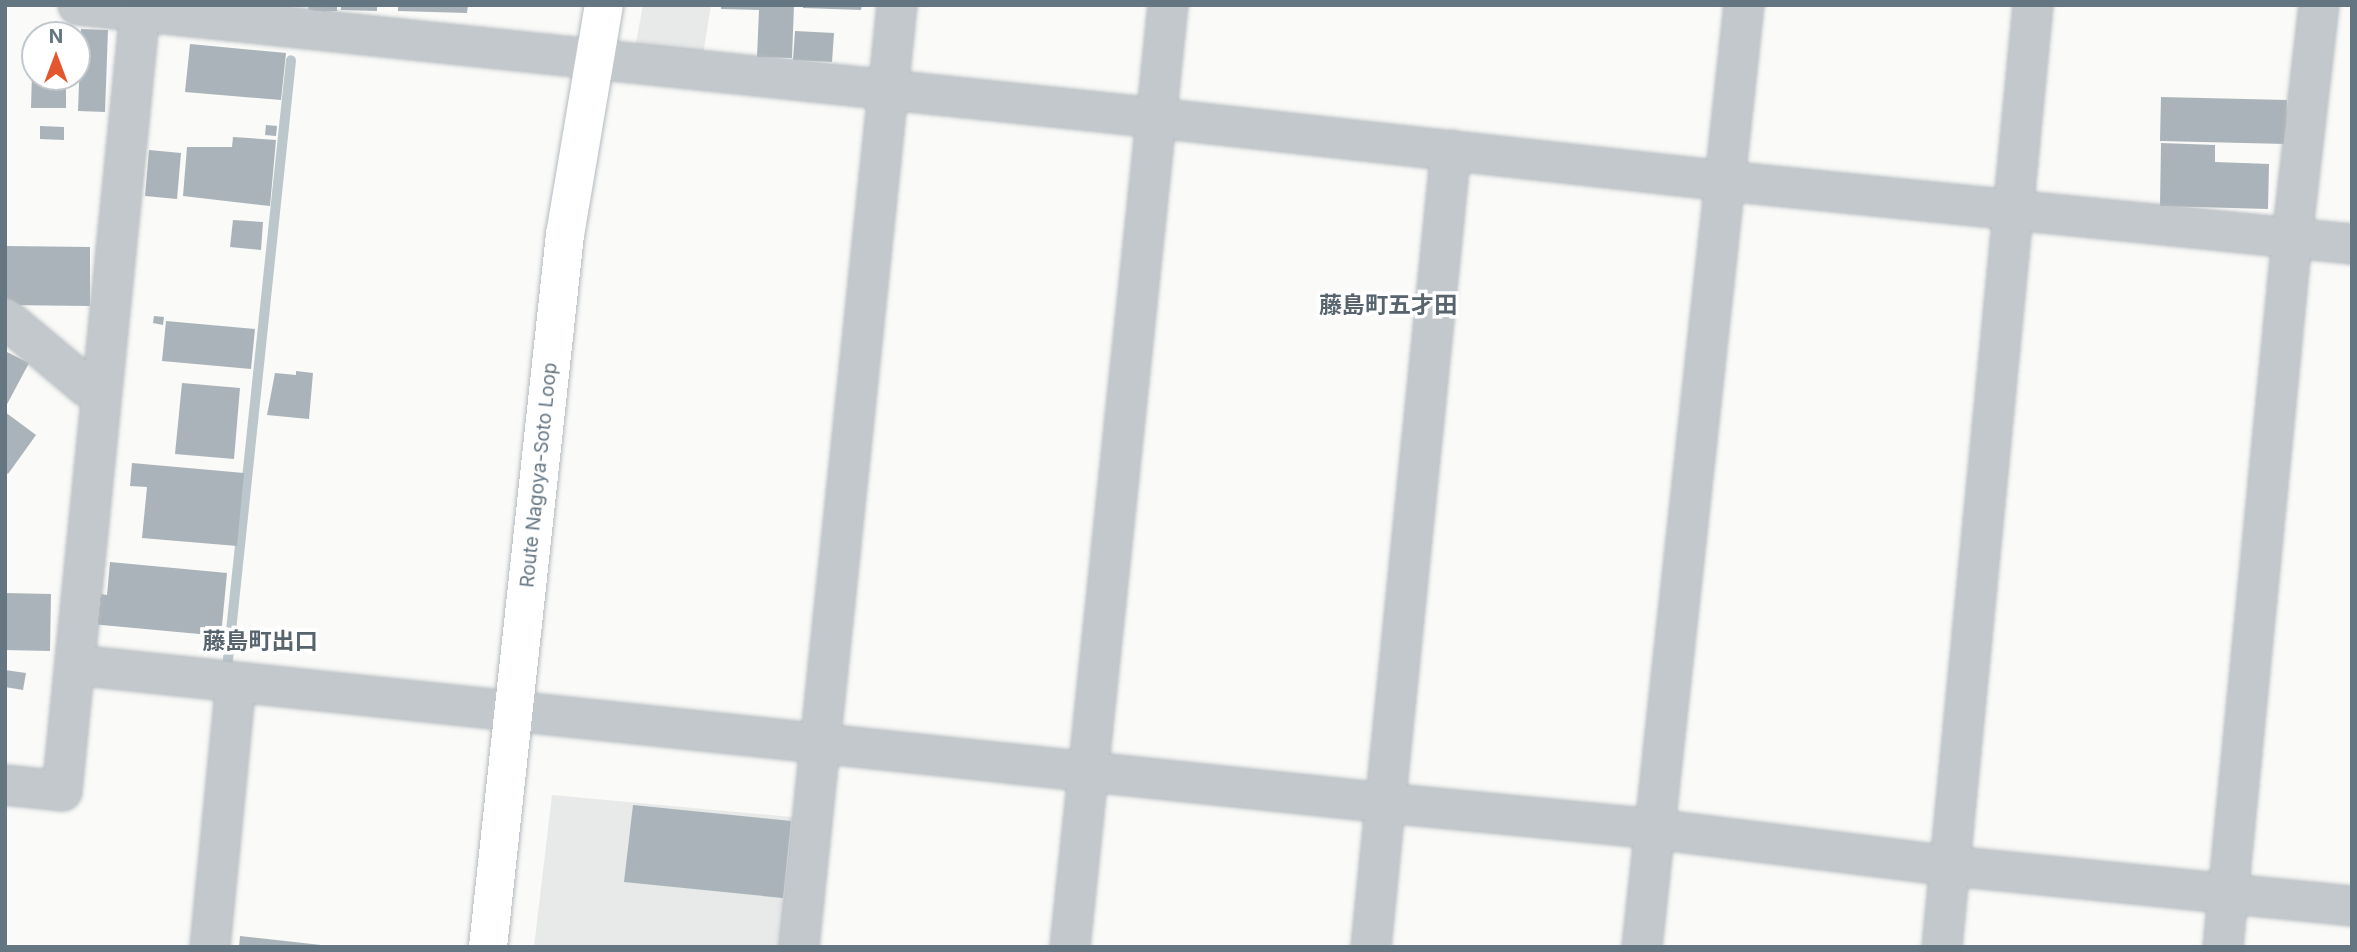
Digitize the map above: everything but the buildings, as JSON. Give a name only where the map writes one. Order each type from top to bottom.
[{"type":"main road","name":"Route Nagoya-Soto Loop","points":[[488,947],[565,235],[604,5]]},
{"type":"street","points":[[78,5],[140,12],[242,14],[887,91],[1725,181],[2352,244]]},
{"type":"street","points":[[799,947],[897,5]]},
{"type":"street","points":[[1070,947],[1168,5]]},
{"type":"street","points":[[1642,947],[1744,5]]},
{"type":"street","points":[[1942,947],[2033,5]]},
{"type":"street","points":[[2223,947],[2292,238],[2319,5]]},
{"type":"street","points":[[5,785],[62,791],[140,12]]},
{"type":"street","points":[[1371,947],[1451,150]]},
{"type":"street","points":[[5,318],[86,386],[102,388]]},
{"type":"street","points":[[75,665],[1654,829],[1951,866],[2352,906]]},
{"type":"street","points":[[210,947],[236,683]]},
{"type":"shaded area","points":[[643,5],[711,5],[703,55],[635,48]]},
{"type":"shaded area","points":[[552,795],[802,818],[787,947],[534,947]]},
{"type":"waterway","points":[[227,669],[291,60]]},
{"type":"district","name":"藤島町五才田","points":[[1388,305]]},
{"type":"district","name":"藤島町出口","points":[[260,641]]}]
